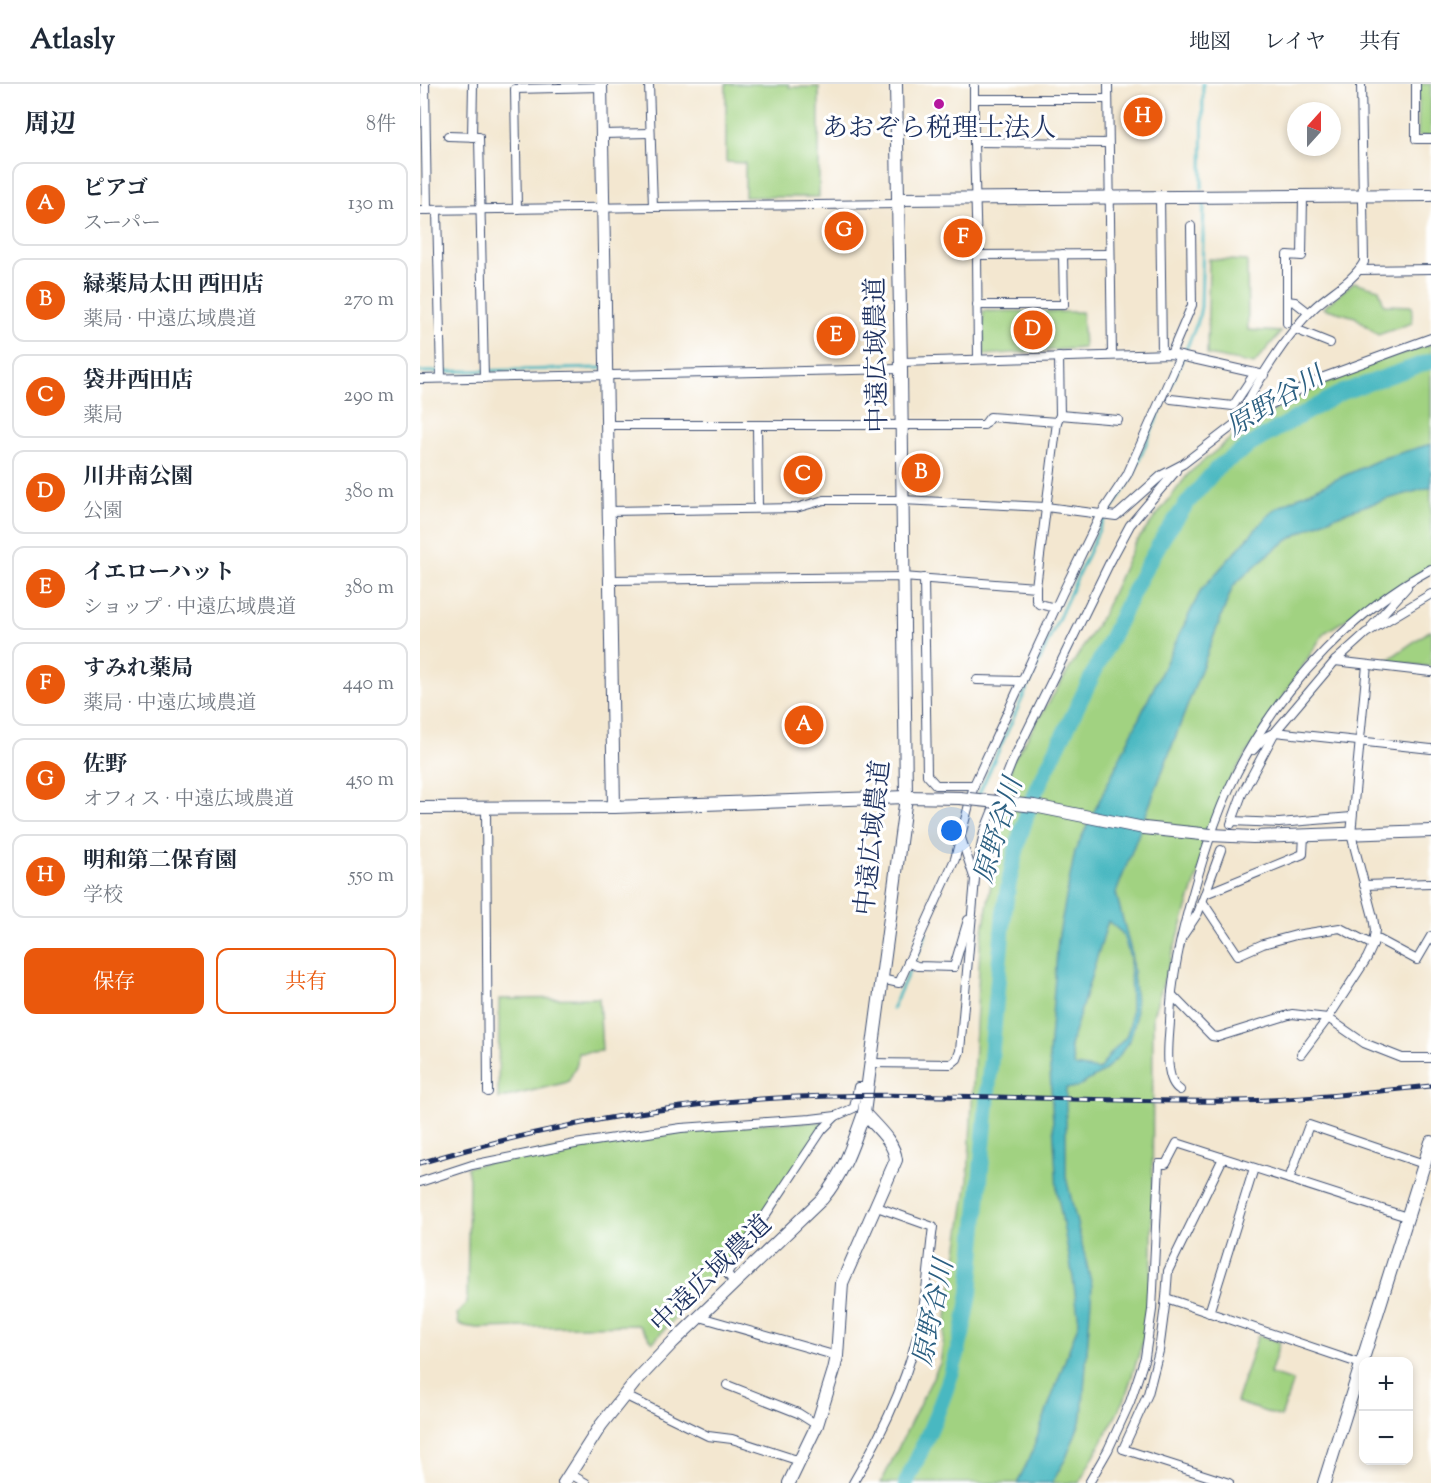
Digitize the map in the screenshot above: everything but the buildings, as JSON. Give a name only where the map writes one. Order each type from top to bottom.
[{"type":"street","points":[[425,84],[423,210],[1108,196],[1431,195]]},
{"type":"street","points":[[472,136],[473,84]]},
{"type":"street","points":[[649,84],[653,207]]},
{"type":"street","name":"中遠広域農道","points":[[567,1478],[601,1425],[624,1395],[665,1351],[834,1185],[848,1158],[864,1113],[906,797],[896,84]]},
{"type":"street","points":[[974,84],[978,359]]},
{"type":"street","points":[[1108,84],[1112,355]]},
{"type":"street","points":[[1171,399],[1233,406],[1309,313],[1360,270],[1364,262],[1361,84]]},
{"type":"street","points":[[1416,84],[1416,139],[1431,139]]},
{"type":"street","points":[[517,209],[515,89],[601,86],[614,807]]},
{"type":"street","points":[[974,99],[1108,99]]},
{"type":"street","points":[[602,134],[650,133]]},
{"type":"street","points":[[448,136],[479,137],[484,376]]},
{"type":"street","points":[[974,142],[1108,143]]},
{"type":"street","points":[[1160,196],[1166,354]]},
{"type":"street","points":[[1287,323],[1287,255],[1302,256],[1303,196]]},
{"type":"street","points":[[437,210],[441,373]]},
{"type":"street","points":[[1166,354],[1192,306],[1191,226]]},
{"type":"street","points":[[977,305],[1064,305],[1063,254]]},
{"type":"street","points":[[977,255],[1109,254]]},
{"type":"street","points":[[1360,270],[1431,269]]},
{"type":"street","points":[[1287,301],[1295,302],[1309,313]]},
{"type":"street","points":[[1295,329],[1329,343]]},
{"type":"street","points":[[608,511],[796,508],[824,500],[902,500],[1046,507],[1116,516],[1162,475],[1183,464],[1239,421],[1324,377],[1431,338]]},
{"type":"street","points":[[420,379],[441,373],[484,376],[606,374],[901,366],[978,359],[1166,354],[1259,374]]},
{"type":"street","points":[[881,979],[899,983],[955,859],[974,785],[1101,514],[1127,475],[1180,356]]},
{"type":"street","points":[[1056,608],[1039,604],[1036,600],[1036,587],[1058,418],[1059,357]]},
{"type":"street","points":[[1239,421],[1259,374]]},
{"type":"street","points":[[607,425],[984,425],[990,417],[1118,420]]},
{"type":"street","points":[[757,425],[758,508]]},
{"type":"street","points":[[870,1063],[951,1064],[957,1059],[960,1051],[975,879],[984,832],[1012,762],[1130,525],[1183,464]]},
{"type":"street","points":[[1180,1090],[1171,1080],[1169,1061],[1172,995],[1180,940],[1211,835],[1244,759],[1278,707],[1314,664],[1364,614],[1431,569]]},
{"type":"street","points":[[609,580],[903,577],[1036,587]]},
{"type":"street","points":[[924,578],[927,775],[936,784],[974,785]]},
{"type":"street","points":[[1352,817],[1279,823],[1232,822],[1242,794],[1275,732],[1335,661],[1366,633],[1415,578]]},
{"type":"street","points":[[1366,633],[1431,594]]},
{"type":"street","points":[[1335,661],[1431,672]]},
{"type":"street","points":[[1301,1054],[1357,975],[1373,941],[1373,917],[1351,834],[1367,665]]},
{"type":"street","points":[[977,680],[1022,681]]},
{"type":"street","points":[[1244,759],[1265,737],[1275,732],[1431,749]]},
{"type":"street","points":[[420,808],[614,807],[906,797],[960,798],[1034,806],[1144,828],[1211,835],[1253,837],[1431,831]]},
{"type":"street","points":[[486,806],[488,1092]]},
{"type":"street","points":[[960,834],[975,879]]},
{"type":"street","points":[[1203,898],[1303,854],[1304,836]]},
{"type":"street","points":[[1180,940],[1189,928],[1203,898],[1221,850]]},
{"type":"street","points":[[1364,885],[1431,884]]},
{"type":"street","points":[[1203,898],[1238,955],[1284,938],[1340,928],[1417,960],[1431,936]]},
{"type":"street","points":[[908,962],[917,966],[954,966],[974,899]]},
{"type":"street","points":[[1172,995],[1212,1036],[1292,1014],[1328,1018],[1364,1043],[1402,1058],[1431,1058]]},
{"type":"street","points":[[420,1182],[472,1165],[575,1144],[681,1128],[836,1116],[854,1108],[858,1087],[867,1087]]},
{"type":"street","points":[[789,1483],[817,1425],[837,1356],[842,1283],[894,1168],[895,1152],[891,1144],[864,1113]]},
{"type":"street","points":[[735,1284],[727,1273],[822,1130],[836,1116]]},
{"type":"street","points":[[1289,1179],[1309,1125],[1424,1164]]},
{"type":"street","points":[[1363,1357],[1431,1142]]},
{"type":"street","points":[[1089,1483],[1108,1450],[1130,1402],[1145,1357],[1152,1310],[1159,1164],[1166,1164],[1177,1143],[1407,1217]]},
{"type":"street","points":[[1223,1158],[1168,1271],[1159,1351],[1148,1394],[1123,1449],[1229,1483]]},
{"type":"street","points":[[1209,1313],[1254,1168]]},
{"type":"street","points":[[853,1483],[895,1403],[906,1371],[922,1314],[933,1227],[877,1207]]},
{"type":"street","points":[[1166,1298],[1359,1363]]},
{"type":"street","points":[[700,1317],[837,1356]]},
{"type":"street","points":[[1324,1483],[1359,1370]]},
{"type":"street","points":[[727,1385],[798,1413],[817,1425]]},
{"type":"street","points":[[624,1395],[708,1436],[732,1439],[800,1461]]},
{"type":"street","points":[[567,1478],[586,1483]]},
{"type":"green space","points":[[726,84],[789,84],[789,87],[819,87],[819,197],[745,197],[745,163],[726,162]]},
{"type":"green space","points":[[1419,84],[1431,84],[1431,136],[1418,136]]},
{"type":"green space","points":[[1209,259],[1247,261],[1248,330],[1281,332],[1254,364],[1207,355]]},
{"type":"green space","points":[[1354,282],[1379,289],[1384,305],[1412,306],[1412,323],[1378,335],[1355,317],[1323,308]]},
{"type":"green space","points":[[983,311],[1082,312],[1084,348],[984,355]]},
{"type":"green space","points":[[1431,344],[1431,566],[1324,633],[1226,786],[1153,1015],[1152,1259],[1147,1329],[1124,1401],[1079,1483],[881,1483],[940,1363],[968,1180],[980,948],[1012,762],[1102,616],[1134,545],[1189,473],[1243,428],[1314,388],[1368,364]]},
{"type":"green space","points":[[1431,630],[1431,667],[1386,661]]},
{"type":"green space","points":[[599,998],[602,1051],[578,1053],[577,1064],[568,1082],[498,1099],[499,999]]},
{"type":"green space","points":[[824,1122],[822,1130],[729,1260],[653,1342],[638,1325],[477,1328],[459,1325],[457,1314],[467,1303],[469,1179],[467,1167],[516,1156],[735,1124]]},
{"type":"green space","points":[[1258,1335],[1280,1342],[1270,1374],[1293,1381],[1281,1417],[1236,1402]]},
{"type":"water","points":[[1431,444],[1431,487],[1361,507],[1311,527],[1278,547],[1233,586],[1116,893],[1131,951],[1136,1003],[1135,1022],[1130,1039],[1119,1056],[1103,1072],[1076,1088],[1066,1088],[1066,1177],[1092,1286],[1082,1417],[1066,1458],[1052,1483],[1017,1483],[1030,1457],[1079,1322],[1057,1191],[1049,1054],[1058,939],[1075,851],[1201,590],[1273,510],[1383,458]],"holes":[[[1108,921],[1122,933],[1130,958],[1131,1007],[1130,1025],[1126,1037],[1099,1070],[1074,1066],[1070,1046]]]},
{"type":"waterway","points":[[1202,188],[1203,84]]},
{"type":"waterway","points":[[978,796],[1102,523],[1131,479],[1198,321],[1201,307],[1204,204]]},
{"type":"waterway","name":"原野谷川","points":[[906,1483],[944,1395],[966,1316],[970,1293],[1004,912],[1016,852],[1034,795],[1140,578],[1164,536],[1188,502],[1218,467],[1253,443],[1340,393],[1431,361]]},
{"type":"waterway","points":[[420,372],[602,368]]},
{"type":"waterway","points":[[892,1009],[926,934]]},
{"type":"railway","points":[[420,1163],[504,1140],[589,1122],[675,1108],[761,1099],[880,1095],[1237,1101],[1431,1086]]},
{"type":"place","name":"あおぞら税理士法人","points":[[939,104]]},
{"type":"place","name":"明和第二保育園","points":[[1143,117]]},
{"type":"place","name":"佐野","points":[[844,231]]},
{"type":"place","name":"すみれ薬局","points":[[963,238]]},
{"type":"place","name":"川井南公園","points":[[1033,330]]},
{"type":"place","name":"イエローハット","points":[[836,336]]},
{"type":"place","name":"緑薬局太田 西田店","points":[[921,473]]},
{"type":"place","name":"袋井西田店","points":[[803,475]]},
{"type":"place","name":"ピアゴ","points":[[804,725]]}]
